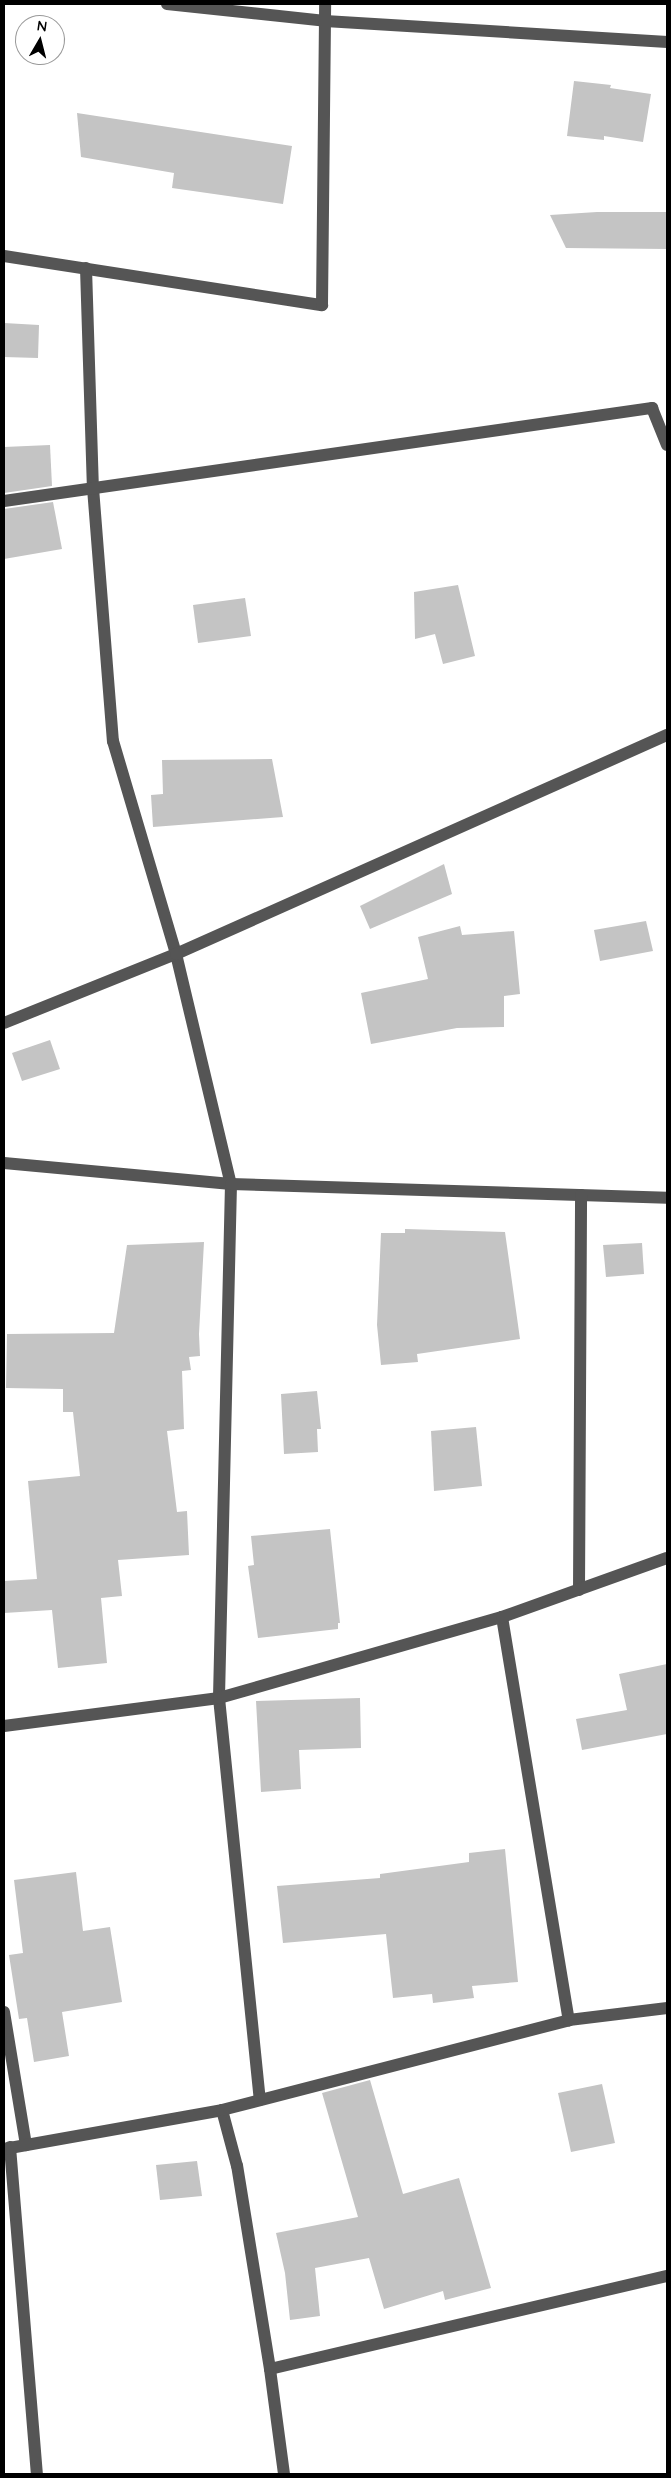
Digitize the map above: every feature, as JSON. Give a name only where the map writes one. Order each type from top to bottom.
[{"type":"street","points":[[167,4],[325,21],[667,42]]},
{"type":"street","points":[[4,256],[322,305],[325,4]]},
{"type":"street","points":[[86,268],[93,488],[113,741],[176,954],[231,1184],[219,1698],[260,2100]]},
{"type":"street","points":[[4,501],[652,408],[667,445]]},
{"type":"street","points":[[4,1023],[176,954],[667,735]]},
{"type":"street","points":[[4,1163],[231,1184],[667,1198]]},
{"type":"street","points":[[579,1590],[581,1195]]},
{"type":"street","points":[[4,1726],[219,1698],[502,1617],[667,1558]]},
{"type":"street","points":[[502,1617],[569,2020]]},
{"type":"street","points":[[37,2474],[7,2148],[222,2110],[569,2020],[667,2008]]},
{"type":"street","points":[[4,2012],[26,2144]]},
{"type":"street","points":[[222,2110],[237,2166],[270,2369],[284,2474]]},
{"type":"street","points":[[270,2369],[667,2276]]},
{"type":"building","points":[[574,81],[611,85],[610,88],[651,94],[643,142],[604,136],[604,140],[567,136]]},
{"type":"building","points":[[77,113],[292,146],[283,204],[172,188],[174,173],[81,157]]},
{"type":"building","points":[[597,212],[667,212],[667,249],[566,248],[550,215]]},
{"type":"building","points":[[4,323],[39,325],[38,358],[4,357]]},
{"type":"building","points":[[50,445],[52,486],[4,493],[4,447]]},
{"type":"building","points":[[53,502],[62,549],[4,559],[4,509]]},
{"type":"building","points":[[458,585],[475,656],[443,664],[435,634],[415,639],[414,592]]},
{"type":"building","points":[[245,598],[251,636],[198,643],[193,605]]},
{"type":"building","points":[[272,759],[283,817],[153,827],[151,795],[163,794],[162,760]]},
{"type":"building","points":[[444,864],[452,894],[370,929],[360,906]]},
{"type":"building","points":[[646,921],[653,951],[600,961],[594,930]]},
{"type":"building","points":[[460,926],[462,935],[514,931],[520,994],[504,996],[504,1027],[457,1028],[371,1044],[361,993],[428,979],[418,937]]},
{"type":"building","points":[[50,1040],[60,1069],[22,1081],[12,1053]]},
{"type":"building","points":[[405,1229],[505,1232],[520,1339],[417,1354],[418,1362],[381,1365],[377,1325],[381,1233],[405,1233]]},
{"type":"building","points":[[204,1242],[199,1334],[200,1356],[189,1357],[191,1370],[182,1371],[184,1429],[167,1431],[177,1512],[187,1511],[189,1555],[118,1560],[122,1596],[101,1598],[107,1663],[58,1668],[52,1610],[4,1613],[4,1581],[37,1579],[28,1481],[80,1476],[73,1412],[63,1412],[63,1389],[6,1388],[7,1334],[114,1333],[127,1245]]},
{"type":"building","points":[[642,1243],[644,1274],[606,1277],[603,1245]]},
{"type":"building","points":[[317,1391],[321,1429],[317,1429],[318,1452],[284,1454],[281,1394]]},
{"type":"building","points":[[476,1427],[482,1486],[434,1491],[431,1431]]},
{"type":"building","points":[[330,1529],[340,1623],[338,1623],[338,1629],[258,1638],[248,1566],[254,1565],[251,1536]]},
{"type":"building","points":[[667,1664],[667,1734],[582,1750],[576,1719],[627,1710],[619,1674]]},
{"type":"building","points":[[360,1698],[361,1748],[299,1750],[301,1789],[261,1792],[256,1701]]},
{"type":"building","points":[[505,1849],[518,1982],[472,1986],[474,1998],[433,2003],[432,1994],[393,1998],[386,1934],[283,1943],[277,1886],[380,1878],[380,1874],[469,1862],[469,1853]]},
{"type":"building","points":[[76,1872],[83,1931],[110,1927],[122,2002],[62,2012],[69,2056],[34,2062],[27,2018],[19,2019],[9,1955],[23,1953],[14,1880]]},
{"type":"building","points":[[370,2080],[403,2194],[459,2178],[491,2288],[445,2300],[443,2291],[384,2309],[369,2258],[315,2268],[320,2316],[290,2320],[285,2273],[276,2233],[358,2217],[322,2093]]},
{"type":"building","points":[[602,2084],[615,2143],[571,2152],[558,2093]]},
{"type":"building","points":[[197,2161],[202,2196],[160,2200],[156,2165]]}]
